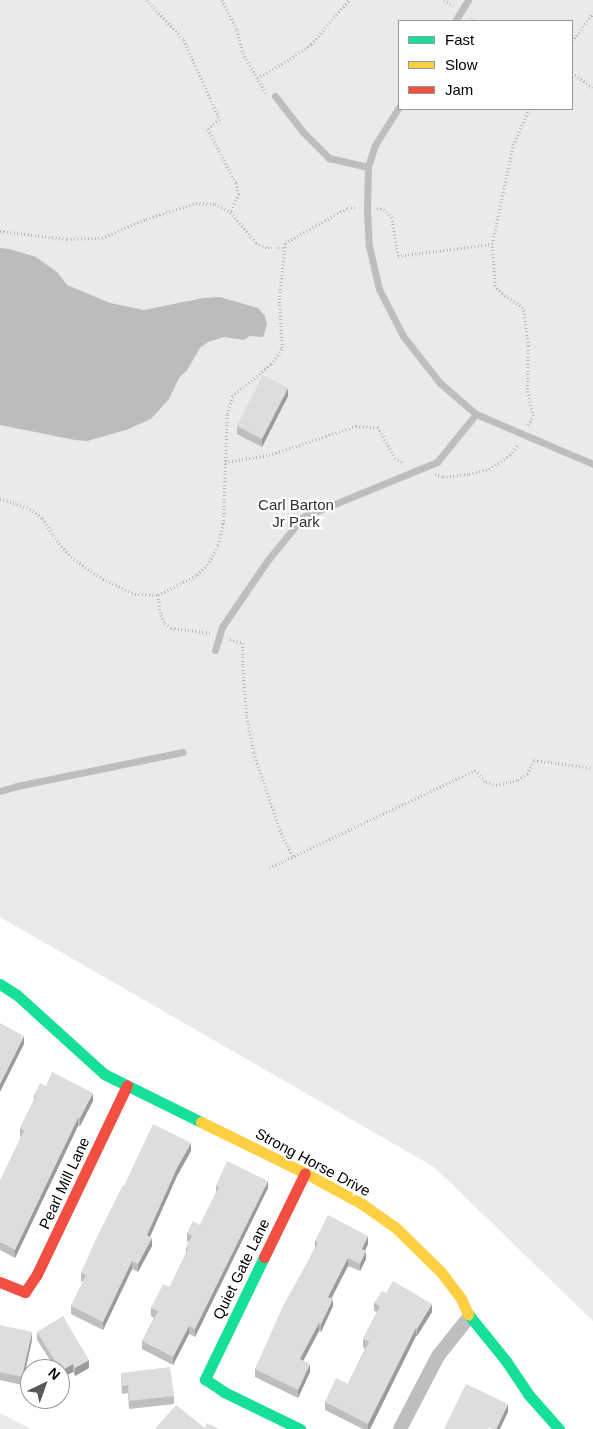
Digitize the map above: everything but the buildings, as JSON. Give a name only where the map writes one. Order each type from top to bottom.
[{"type":"street","name":"Strong Horse Drive","points":[[0,984],[17,995],[104,1074],[305,1172],[362,1204],[395,1227],[441,1272],[461,1299],[469,1318],[506,1361],[528,1394],[559,1429]]},
{"type":"street","name":"Pearl Mill Lane","points":[[0,1282],[25,1292],[37,1274],[127,1085]]},
{"type":"street","name":"Quiet Gate Lane","points":[[300,1429],[224,1392],[205,1379],[305,1172]]},
{"type":"street","points":[[400,1429],[438,1356],[469,1318]]},
{"type":"lane","points":[[456,20],[468,0]]},
{"type":"lane","points":[[272,98],[329,158],[368,167]]},
{"type":"lane","points":[[398,109],[375,145],[368,167],[367,208],[369,246],[379,289],[403,336],[440,383],[476,414],[593,464]]},
{"type":"lane","points":[[215,650],[222,627],[267,561],[303,517],[437,462],[476,414]]},
{"type":"lane","points":[[0,791],[183,752]]},
{"type":"path","points":[[147,0],[184,40],[220,120],[208,129],[236,183],[239,194],[230,212]]},
{"type":"path","points":[[222,0],[237,30],[243,53],[257,78],[272,98]]},
{"type":"path","points":[[257,78],[290,59],[311,44],[349,0]]},
{"type":"path","points":[[573,40],[593,13]]},
{"type":"path","points":[[573,73],[593,87]]},
{"type":"path","points":[[224,462],[269,455],[356,426],[378,427],[396,458],[406,465],[443,477],[489,469],[510,455],[533,416],[527,389],[528,346],[523,308],[502,294],[496,286],[492,244],[513,145],[529,110]]},
{"type":"path","points":[[0,231],[67,239],[102,238],[146,219],[196,203],[215,204],[230,212],[256,243],[268,248],[284,248]]},
{"type":"path","points":[[0,499],[27,507],[43,518],[53,535],[71,557],[103,579],[135,594],[158,595],[198,575],[209,562],[218,545],[223,524],[227,414],[232,396],[271,364],[282,348],[279,300],[285,243],[347,208],[384,208],[392,217],[398,256],[492,244]]},
{"type":"path","points":[[158,595],[165,623],[171,628],[220,635],[243,643],[242,666],[247,717],[254,753],[280,830],[293,857]]},
{"type":"path","points":[[269,868],[475,770],[486,782],[496,785],[518,780],[527,774],[534,760],[593,768]]},
{"type":"green space","name":"Carl Barton Jr Park","points":[[0,0],[593,0],[593,1321],[434,1167],[0,917]]},
{"type":"green space","points":[[0,1413],[31,1429],[0,1429]]},
{"type":"shaded area","points":[[0,248],[36,257],[58,273],[67,285],[110,303],[144,310],[203,298],[220,297],[258,308],[265,316],[267,325],[263,337],[250,336],[244,340],[224,337],[208,342],[200,348],[187,370],[179,378],[169,399],[151,419],[126,430],[87,441],[0,425]]},
{"type":"traffic: fast","points":[[0,984],[17,995],[104,1074],[201,1122]]},
{"type":"traffic: fast","points":[[264,1257],[205,1379],[224,1392],[300,1429]]},
{"type":"traffic: fast","points":[[468,1314],[506,1361],[528,1394],[559,1429]]},
{"type":"traffic: slow","points":[[201,1122],[305,1173],[362,1204],[395,1227],[441,1272],[461,1299],[468,1314]]},
{"type":"traffic: jam","points":[[0,1282],[25,1292],[37,1274],[127,1085]]},
{"type":"traffic: jam","points":[[264,1257],[305,1173]]}]
